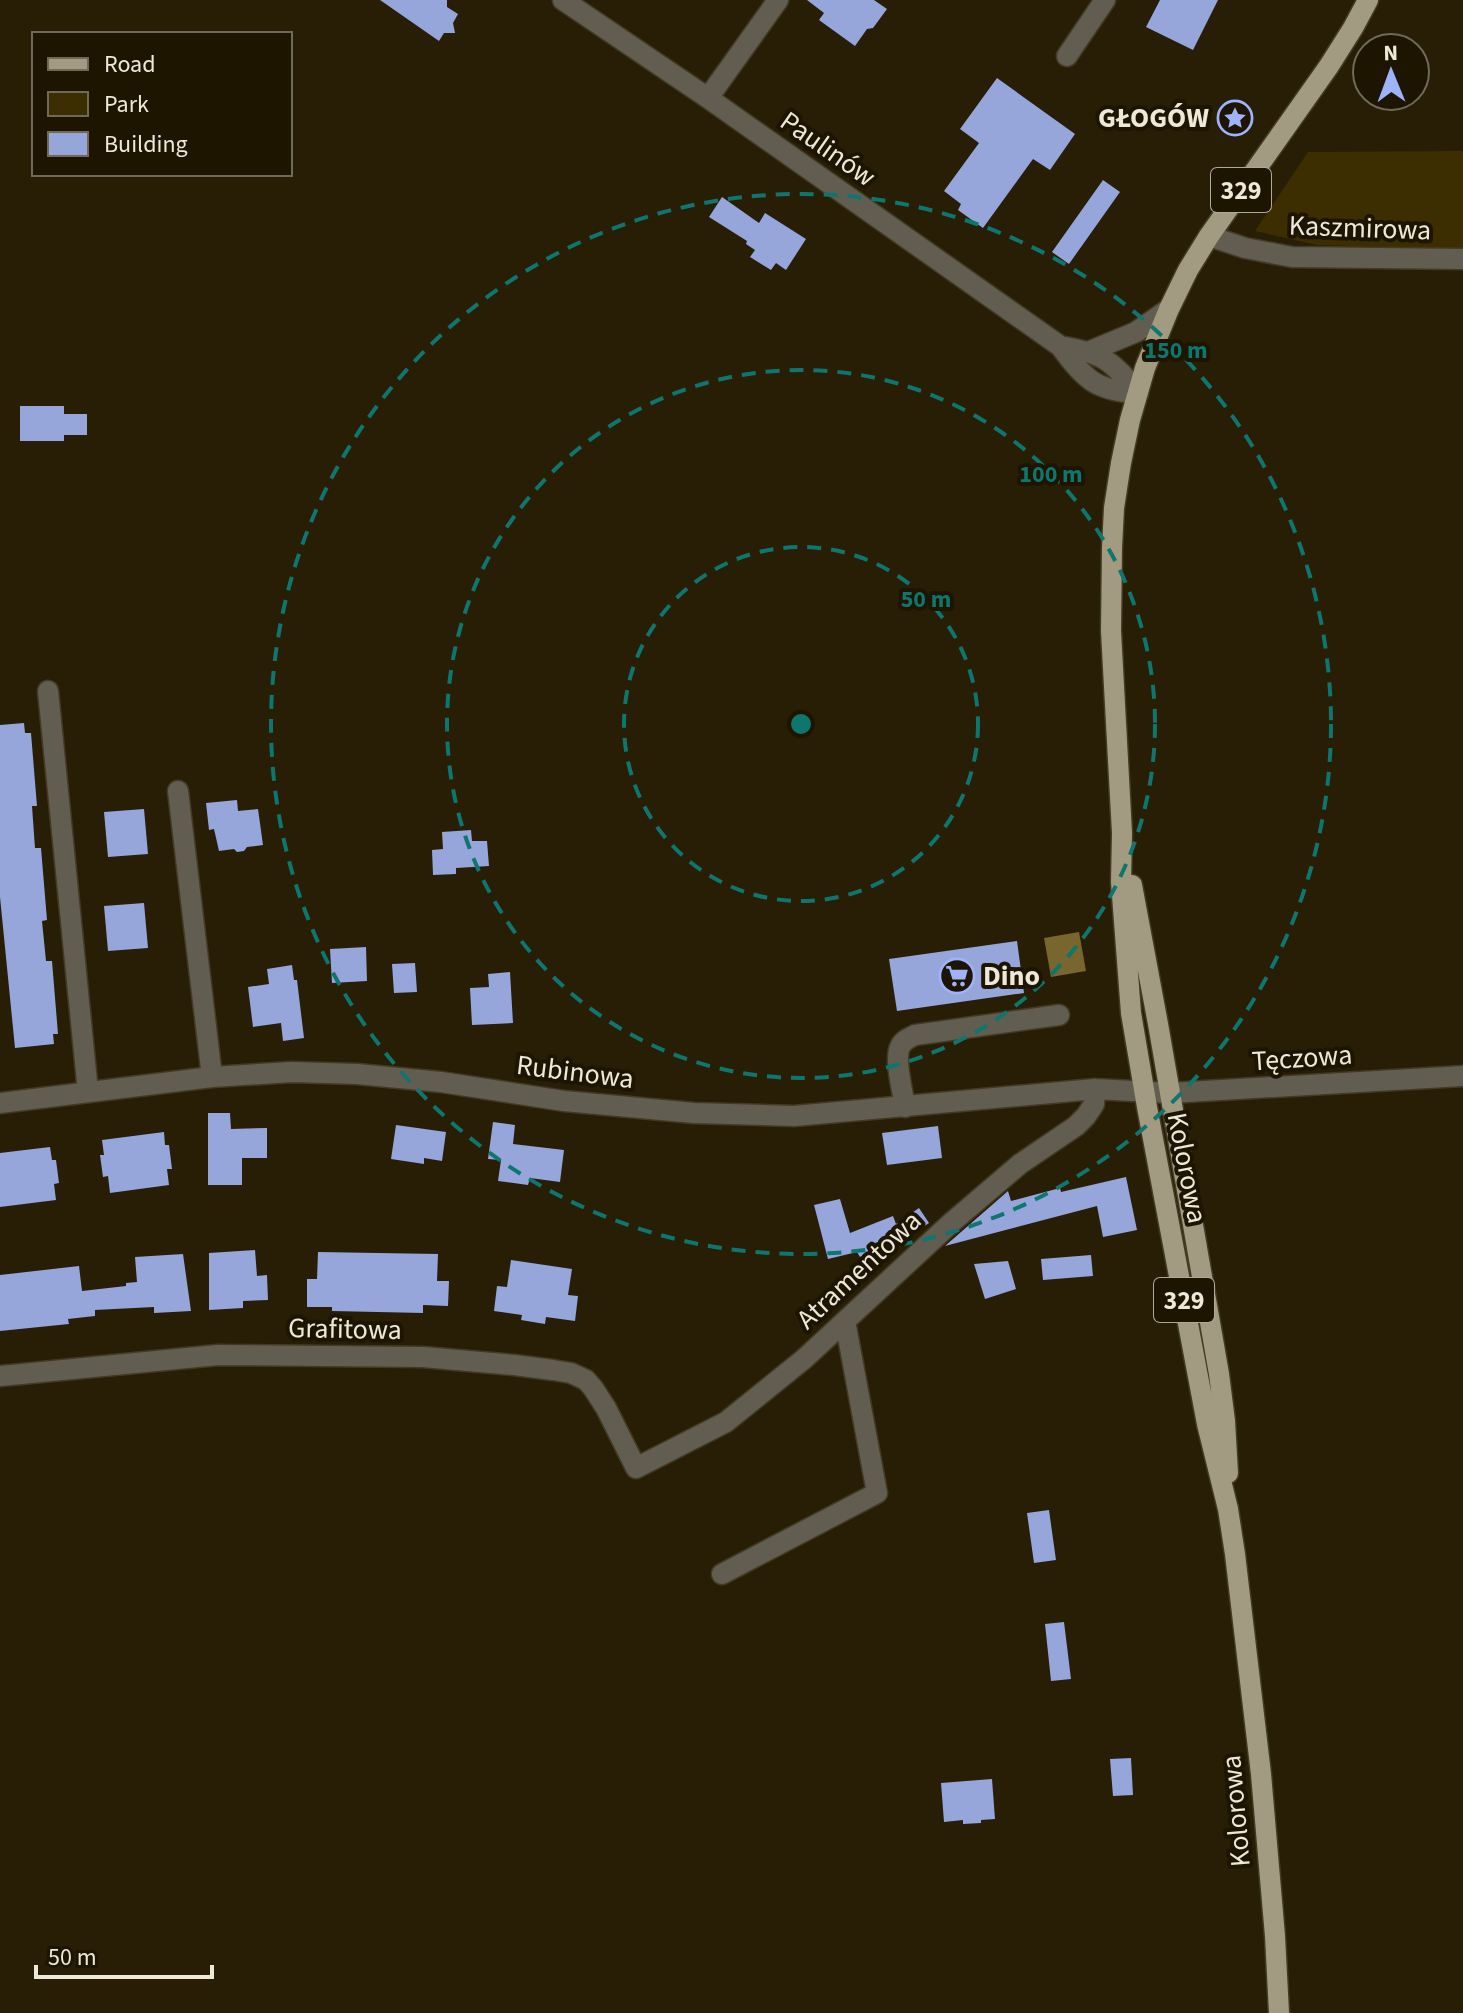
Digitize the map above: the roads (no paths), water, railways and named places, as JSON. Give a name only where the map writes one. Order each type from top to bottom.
[{"type":"main road","name":"329","points":[[1138,393],[1145,368],[1188,270],[1329,66],[1368,0]]},
{"type":"main road","name":"Kolorowa","points":[[1138,393],[1121,463],[1112,548],[1111,631],[1127,974],[1144,1091],[1207,1424],[1228,1509],[1250,1669],[1275,1936],[1279,2013]]},
{"type":"main road","name":"Kolorowa","points":[[1122,833],[1219,1374],[1228,1460],[1228,1509]]},
{"type":"street","name":"Paulinów","points":[[563,0],[708,98],[1060,346],[1086,376],[1101,387],[1138,393]]},
{"type":"street","points":[[708,98],[778,0]]},
{"type":"street","points":[[1067,56],[1105,0]]},
{"type":"street","name":"Kaszmirowa","points":[[1209,236],[1245,248],[1292,257],[1463,259]]},
{"type":"street","points":[[1088,352],[1136,332],[1169,309]]},
{"type":"street","name":"Paulinów","points":[[1060,346],[1098,354],[1113,364],[1138,393]]},
{"type":"street","points":[[48,691],[88,1092]]},
{"type":"street","points":[[178,791],[212,1077]]},
{"type":"street","points":[[905,1107],[898,1057],[899,1048],[906,1039],[915,1035],[1059,1015]]},
{"type":"street","name":"Rubinowa","points":[[0,1103],[212,1077],[292,1072],[441,1082],[564,1101],[694,1113],[794,1116],[1095,1089],[1144,1091]]},
{"type":"street","name":"Tęczowa","points":[[1144,1091],[1170,1093],[1463,1076]]},
{"type":"street","name":"Atramentowa","points":[[636,1468],[726,1422],[804,1359],[1008,1173],[1086,1116],[1094,1104],[1095,1089]]},
{"type":"street","points":[[722,1574],[877,1493],[845,1321]]},
{"type":"street","name":"Grafitowa","points":[[0,1376],[218,1355],[423,1357],[553,1370],[571,1373],[586,1380],[593,1388],[636,1468]]},
{"type":"place","name":"GŁOGÓW","points":[[1235,118]]},
{"type":"place","name":"Dino","points":[[957,976]]}]
